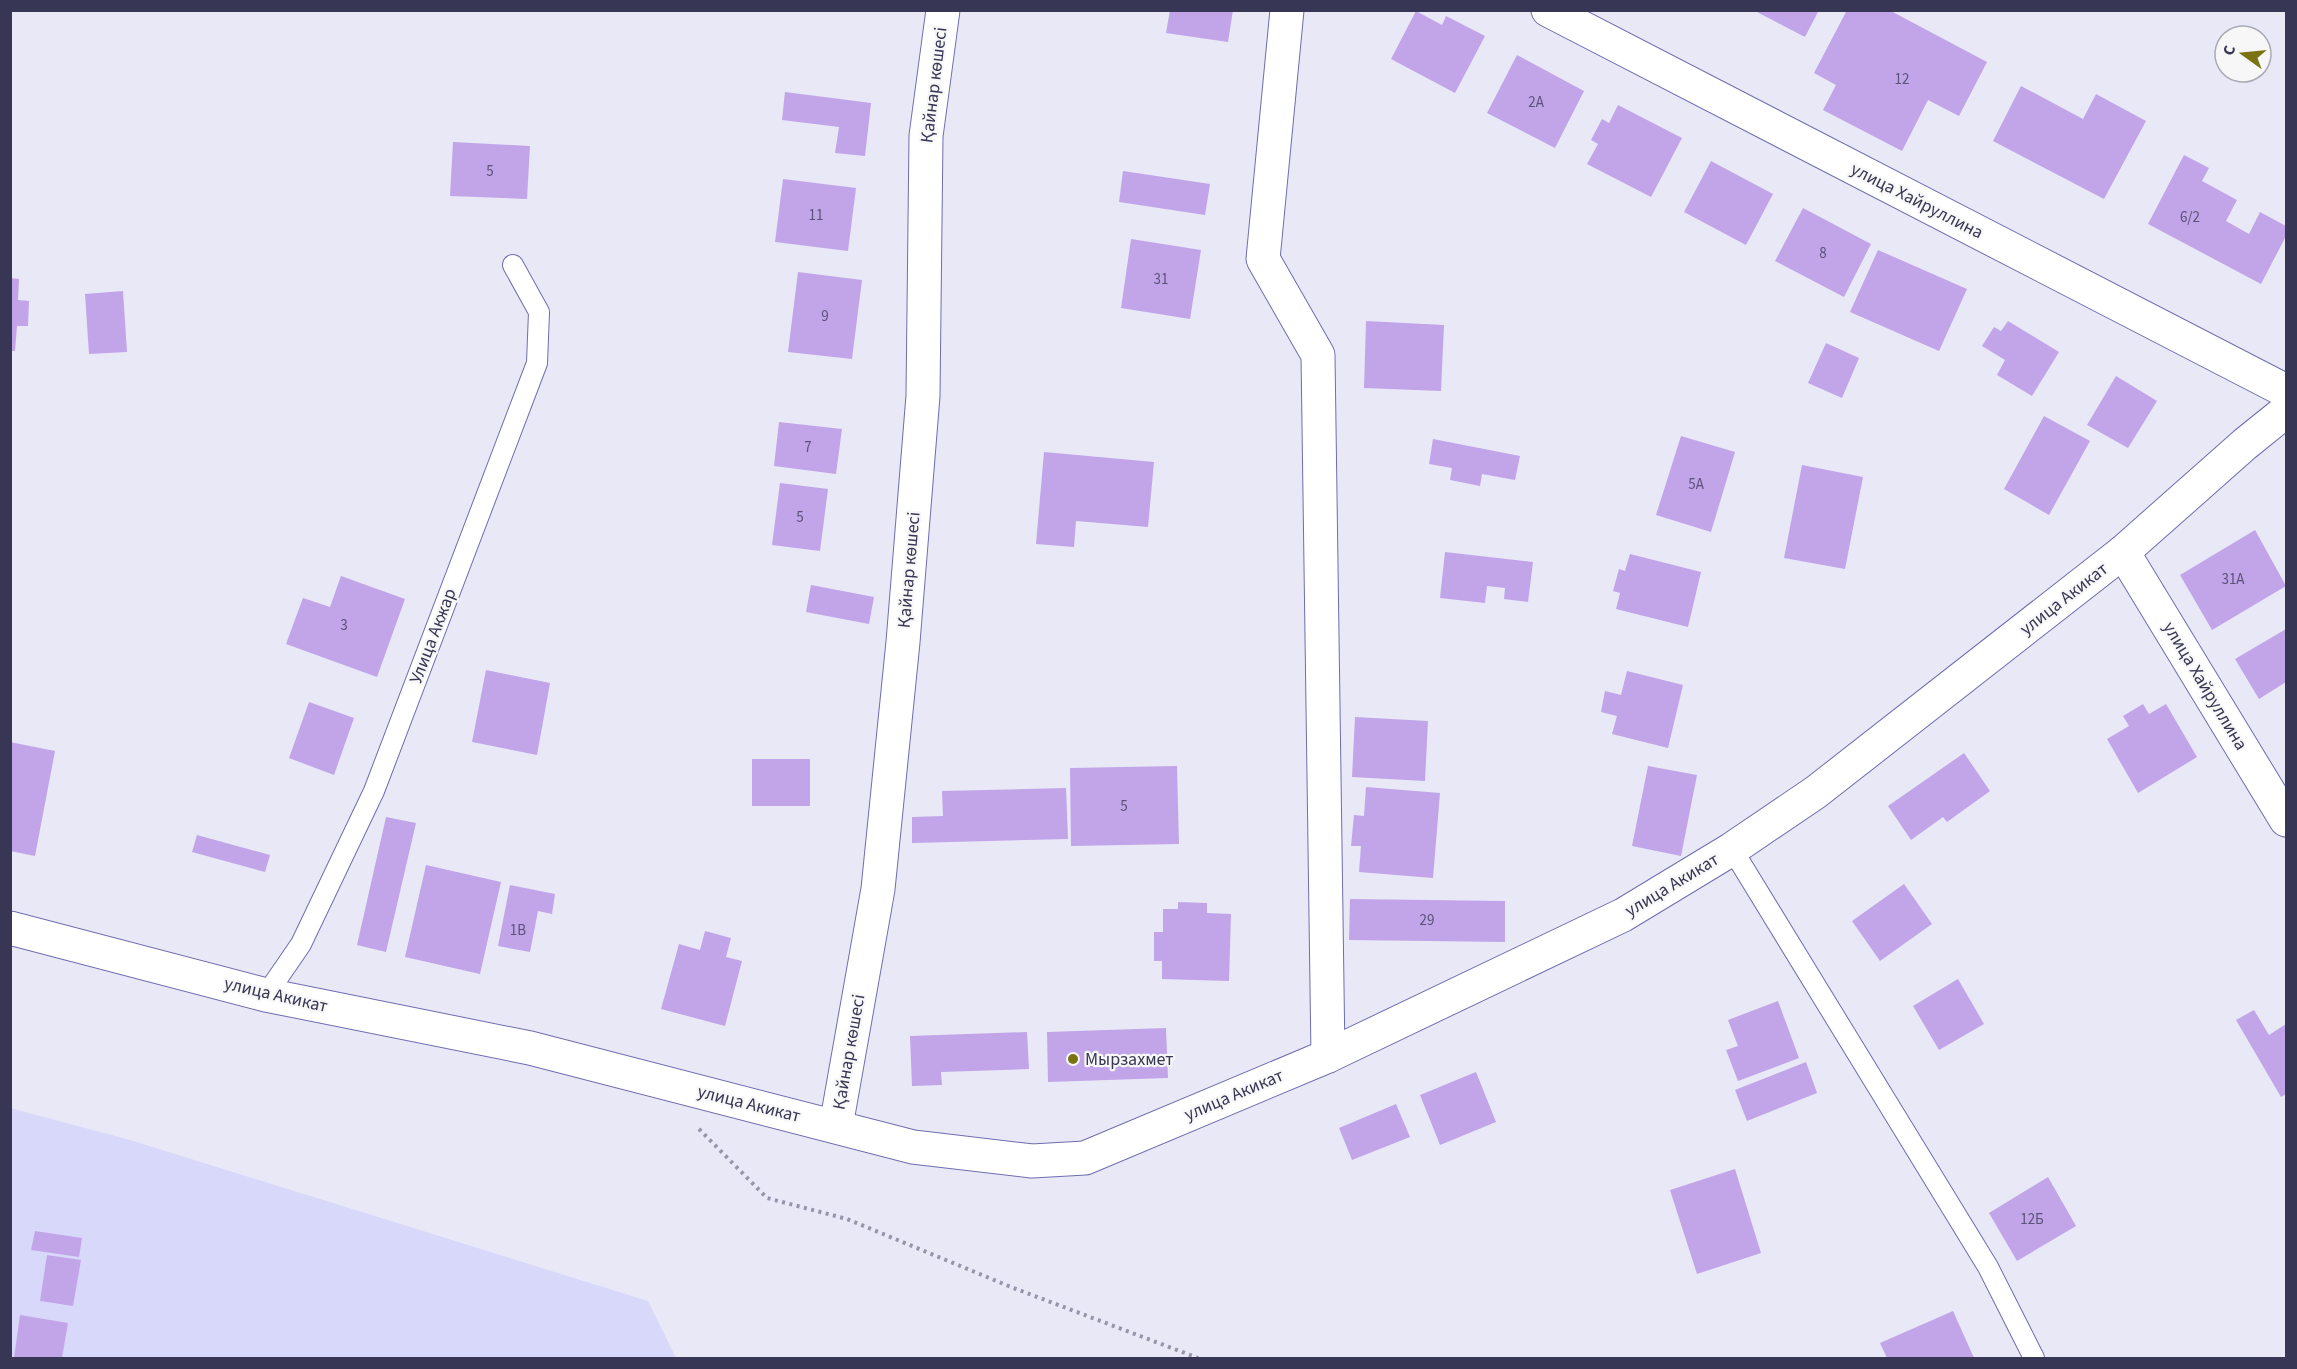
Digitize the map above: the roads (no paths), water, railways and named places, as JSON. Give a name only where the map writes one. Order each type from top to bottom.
[{"type":"street","name":"Қайнар көшесі","points":[[836,1126],[878,889],[903,642],[923,396],[926,136],[943,10]]},
{"type":"street","points":[[1287,10],[1263,259],[1318,355],[1328,1056]]},
{"type":"street","name":"улица Хайруллина","points":[[1548,10],[2286,391]]},
{"type":"street","name":"улица Акикат","points":[[10,928],[266,994],[530,1048],[913,1147],[1032,1161],[1084,1158],[1328,1056],[1623,915],[1732,849],[1816,792],[2124,552],[2245,444],[2286,411]]},
{"type":"street","name":"улица Хайруллина","points":[[2124,552],[2286,820]]},
{"type":"lane","name":"Улица Акжар","points":[[266,994],[301,944],[374,790],[537,363],[539,312],[513,265]]},
{"type":"lane","points":[[1732,849],[1988,1267],[2034,1359]]},
{"type":"place","name":"Мырзахмет","points":[[1073,1059]]}]
